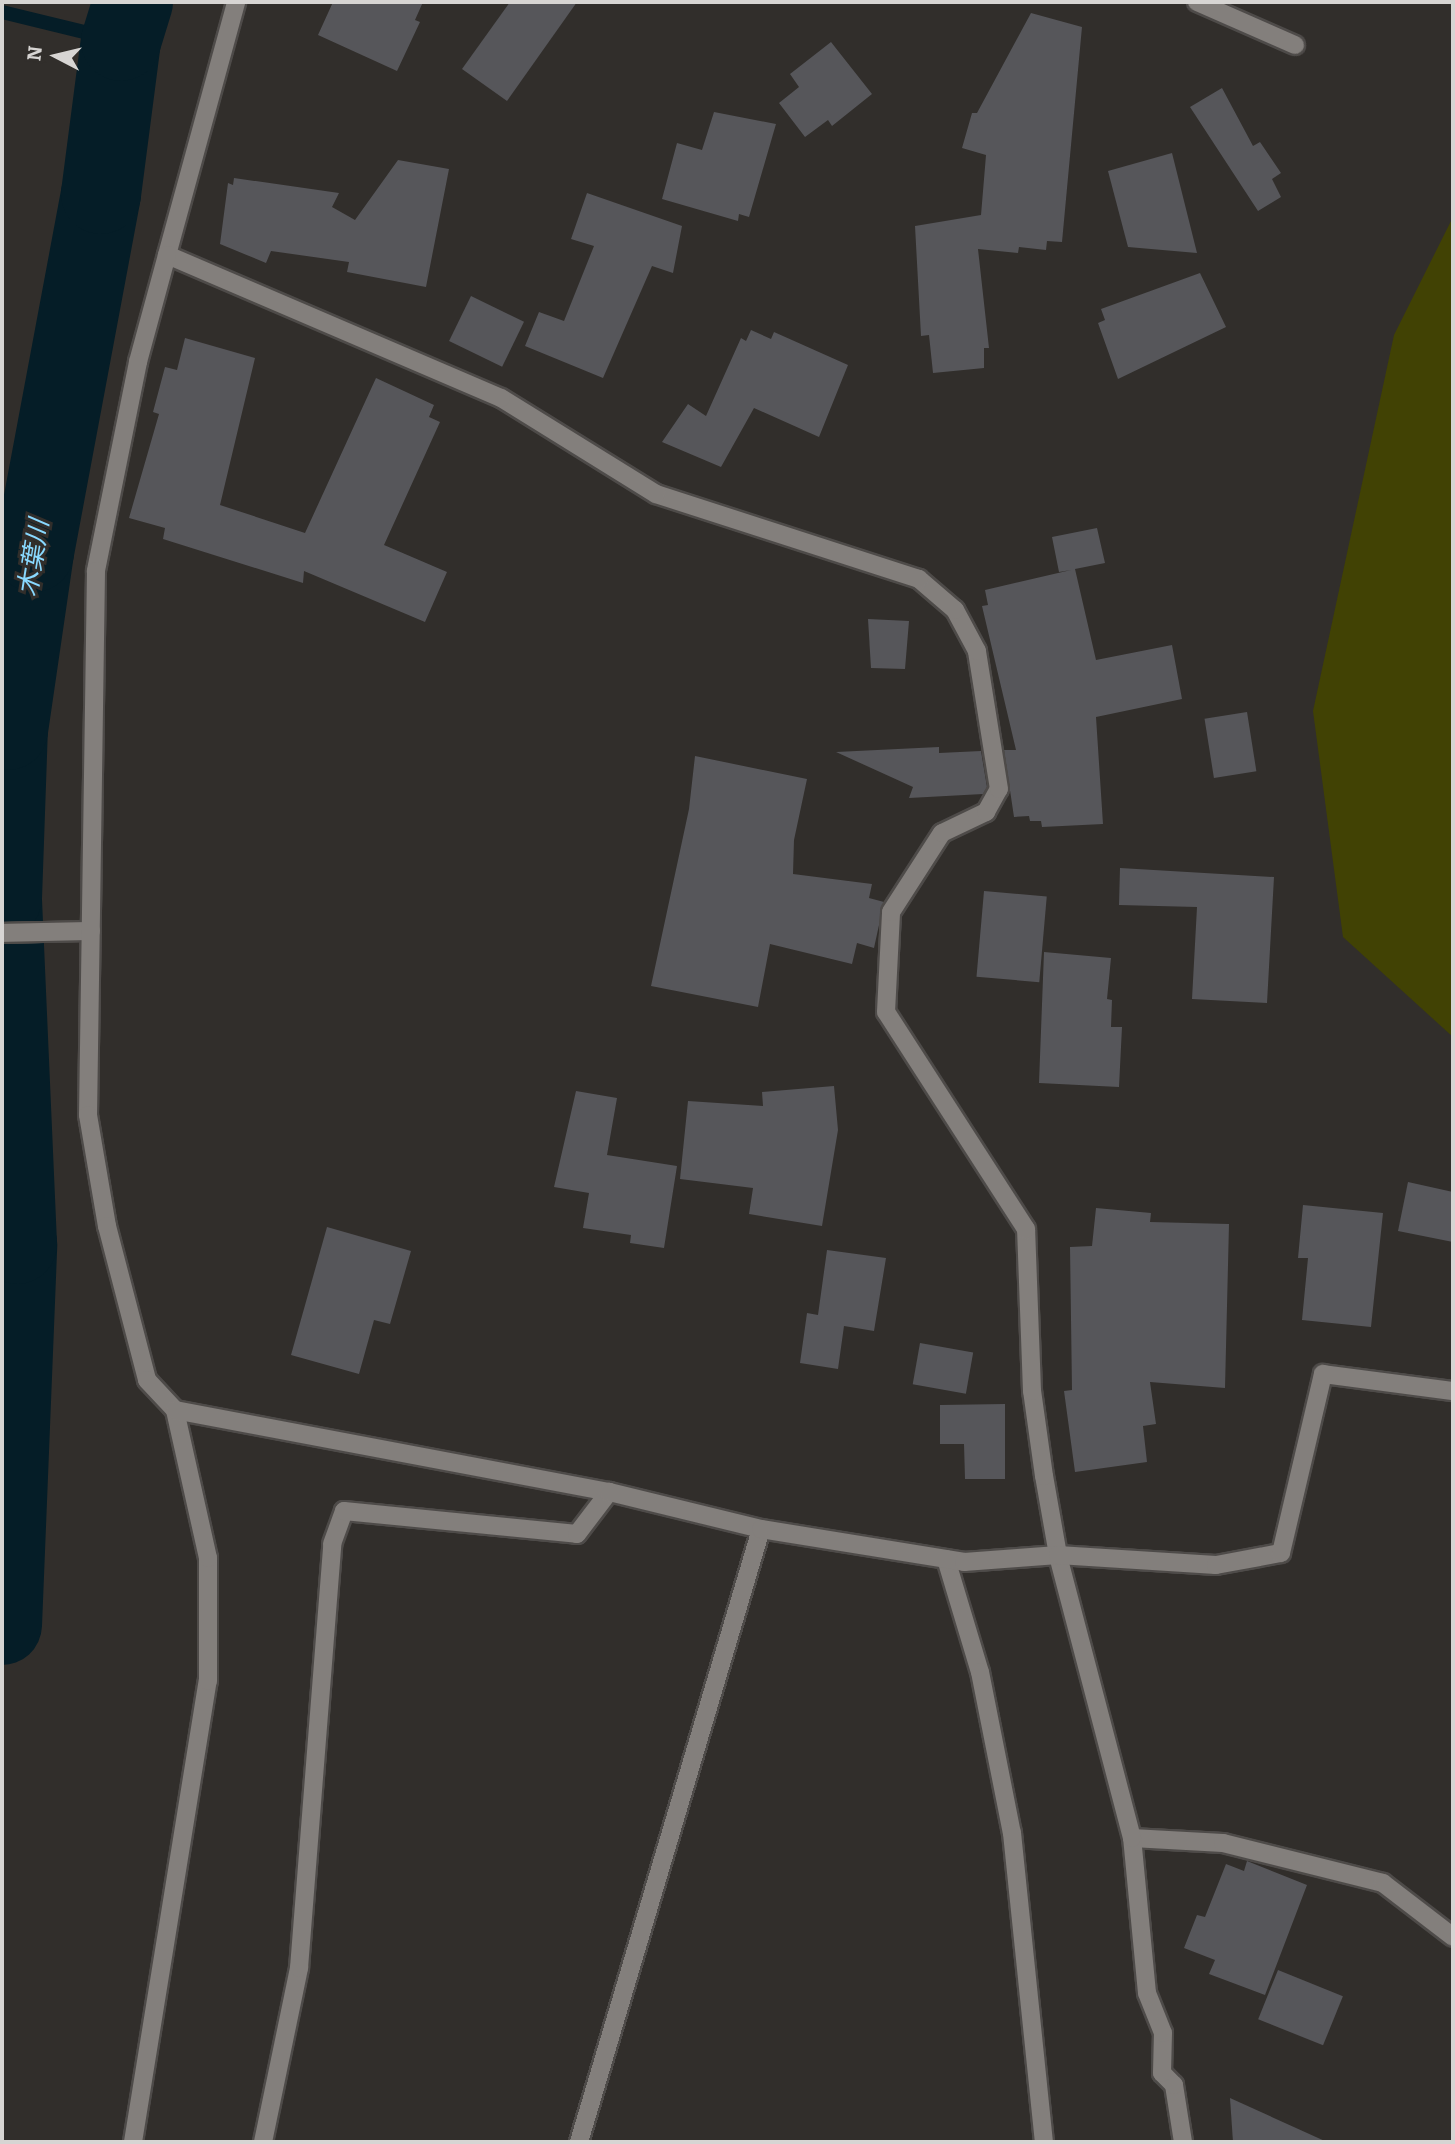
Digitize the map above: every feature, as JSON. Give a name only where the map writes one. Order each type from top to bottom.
[{"type":"street","points":[[133,2142],[208,1681],[208,1558],[174,1409],[147,1380],[104,1212],[88,1115],[96,571],[138,362],[236,2]]},
{"type":"street","points":[[1197,2],[1295,46]]},
{"type":"street","points":[[167,255],[501,398],[656,494],[919,579],[955,610],[977,651],[999,789],[986,812],[942,833],[891,912],[887,1012],[1026,1229],[1032,1391],[1058,1555],[1132,1839],[1147,1993],[1163,2033],[1162,2073],[1174,2085],[1183,2142]]},
{"type":"street","points":[[2,933],[91,931]]},
{"type":"street","points":[[174,1409],[609,1492],[761,1529],[964,1562],[1058,1555],[1216,1565],[1281,1553],[1323,1374],[1453,1391]]},
{"type":"street","points":[[263,2142],[299,1968],[332,1544],[344,1511],[577,1534],[609,1492]]},
{"type":"street","points":[[579,2142],[761,1529]]},
{"type":"street","points":[[946,1559],[980,1672],[1012,1833],[1044,2142]]},
{"type":"street","points":[[1132,1839],[1223,1843],[1383,1883],[1453,1937]]},
{"type":"shaded area","points":[[1453,217],[1453,1037],[1343,937],[1313,711],[1394,335]]},
{"type":"building","points":[[333,2],[423,2],[415,20],[420,22],[397,71],[318,35]]},
{"type":"building","points":[[510,2],[577,2],[507,101],[462,69]]},
{"type":"building","points":[[1031,13],[1082,27],[1062,242],[1047,241],[1046,250],[1019,247],[1018,253],[978,249],[989,348],[984,348],[984,368],[933,373],[929,335],[921,336],[915,226],[981,215],[986,155],[962,148],[972,113],[977,113]]},
{"type":"building","points":[[831,42],[872,94],[832,126],[828,120],[805,137],[779,103],[799,87],[790,74]]},
{"type":"building","points":[[1222,88],[1253,146],[1260,142],[1281,173],[1272,179],[1281,197],[1258,211],[1190,107]]},
{"type":"building","points":[[714,112],[776,124],[749,217],[739,214],[738,221],[662,199],[677,143],[702,150]]},
{"type":"building","points":[[1172,153],[1197,253],[1128,247],[1108,171]]},
{"type":"building","points":[[398,160],[449,169],[426,287],[347,272],[349,262],[271,251],[266,263],[220,244],[228,183],[233,185],[234,178],[339,193],[332,207],[355,220]]},
{"type":"building","points":[[587,193],[682,226],[673,273],[652,266],[603,378],[525,346],[539,312],[564,321],[594,246],[571,239]]},
{"type":"building","points":[[1200,273],[1226,327],[1118,379],[1098,323],[1105,320],[1101,309]]},
{"type":"building","points":[[471,296],[524,322],[502,367],[449,341]]},
{"type":"building","points":[[751,330],[771,339],[774,332],[848,365],[819,437],[754,408],[721,467],[662,442],[688,404],[706,416],[741,338],[746,341]]},
{"type":"building","points":[[185,338],[255,358],[220,505],[305,533],[376,378],[434,405],[429,417],[440,422],[384,545],[447,572],[425,622],[304,571],[303,583],[163,539],[165,528],[129,518],[159,414],[153,412],[165,367],[177,370]]},
{"type":"building","points":[[1097,528],[1105,563],[1075,569],[1096,660],[1172,645],[1182,699],[1096,717],[1103,824],[1042,827],[1041,821],[1030,821],[1029,816],[1014,817],[1004,750],[1016,750],[982,606],[988,605],[985,590],[1071,570],[1059,572],[1052,537]]},
{"type":"building","points":[[868,619],[909,621],[905,669],[871,668]]},
{"type":"building","points":[[1247,712],[1256,771],[1214,778],[1205,719]]},
{"type":"building","points":[[939,747],[939,753],[981,751],[987,787],[983,794],[909,798],[913,787],[836,752]]},
{"type":"building","points":[[695,756],[807,779],[794,840],[793,874],[872,884],[869,898],[884,902],[874,948],[857,943],[852,964],[770,944],[758,1007],[651,986],[689,809]]},
{"type":"building","points":[[1120,868],[1274,877],[1267,1003],[1192,999],[1197,907],[1119,905]]},
{"type":"building","points":[[984,891],[1047,896],[1039,982],[977,977]]},
{"type":"building","points":[[1044,952],[1111,958],[1107,999],[1112,1000],[1111,1027],[1122,1027],[1119,1087],[1039,1083]]},
{"type":"building","points":[[834,1086],[838,1130],[822,1226],[749,1214],[753,1188],[680,1179],[688,1101],[763,1106],[762,1092]]},
{"type":"building","points":[[576,1091],[617,1098],[607,1155],[677,1166],[664,1248],[630,1243],[631,1235],[583,1228],[589,1193],[554,1187]]},
{"type":"building","points":[[1408,1182],[1453,1192],[1453,1242],[1398,1231]]},
{"type":"building","points":[[1303,1205],[1383,1213],[1371,1327],[1302,1320],[1308,1258],[1298,1258]]},
{"type":"building","points":[[1096,1208],[1151,1213],[1150,1222],[1229,1224],[1225,1388],[1150,1382],[1156,1424],[1143,1426],[1147,1462],[1075,1472],[1064,1391],[1072,1390],[1070,1247],[1092,1246]]},
{"type":"building","points":[[327,1227],[411,1251],[390,1324],[374,1320],[359,1374],[291,1355]]},
{"type":"building","points":[[827,1250],[886,1258],[874,1331],[844,1326],[838,1369],[800,1363],[807,1313],[818,1315]]},
{"type":"building","points":[[920,1343],[973,1352],[966,1394],[913,1384]]},
{"type":"building","points":[[1005,1404],[1005,1479],[965,1479],[964,1444],[940,1444],[940,1405]]},
{"type":"building","points":[[1247,1861],[1307,1885],[1265,1995],[1209,1974],[1215,1960],[1184,1948],[1197,1915],[1205,1917],[1226,1864],[1244,1871]]},
{"type":"building","points":[[1278,1970],[1343,1996],[1323,2045],[1258,2019]]},
{"type":"building","points":[[1230,2098],[1327,2142],[1233,2142]]},
{"type":"waterway","name":"木葉川","points":[[2,1625],[17,1244],[2,898],[8,730],[34,552],[101,194],[121,41],[133,2]]},
{"type":"waterway","points":[[2,12],[121,41]]}]
